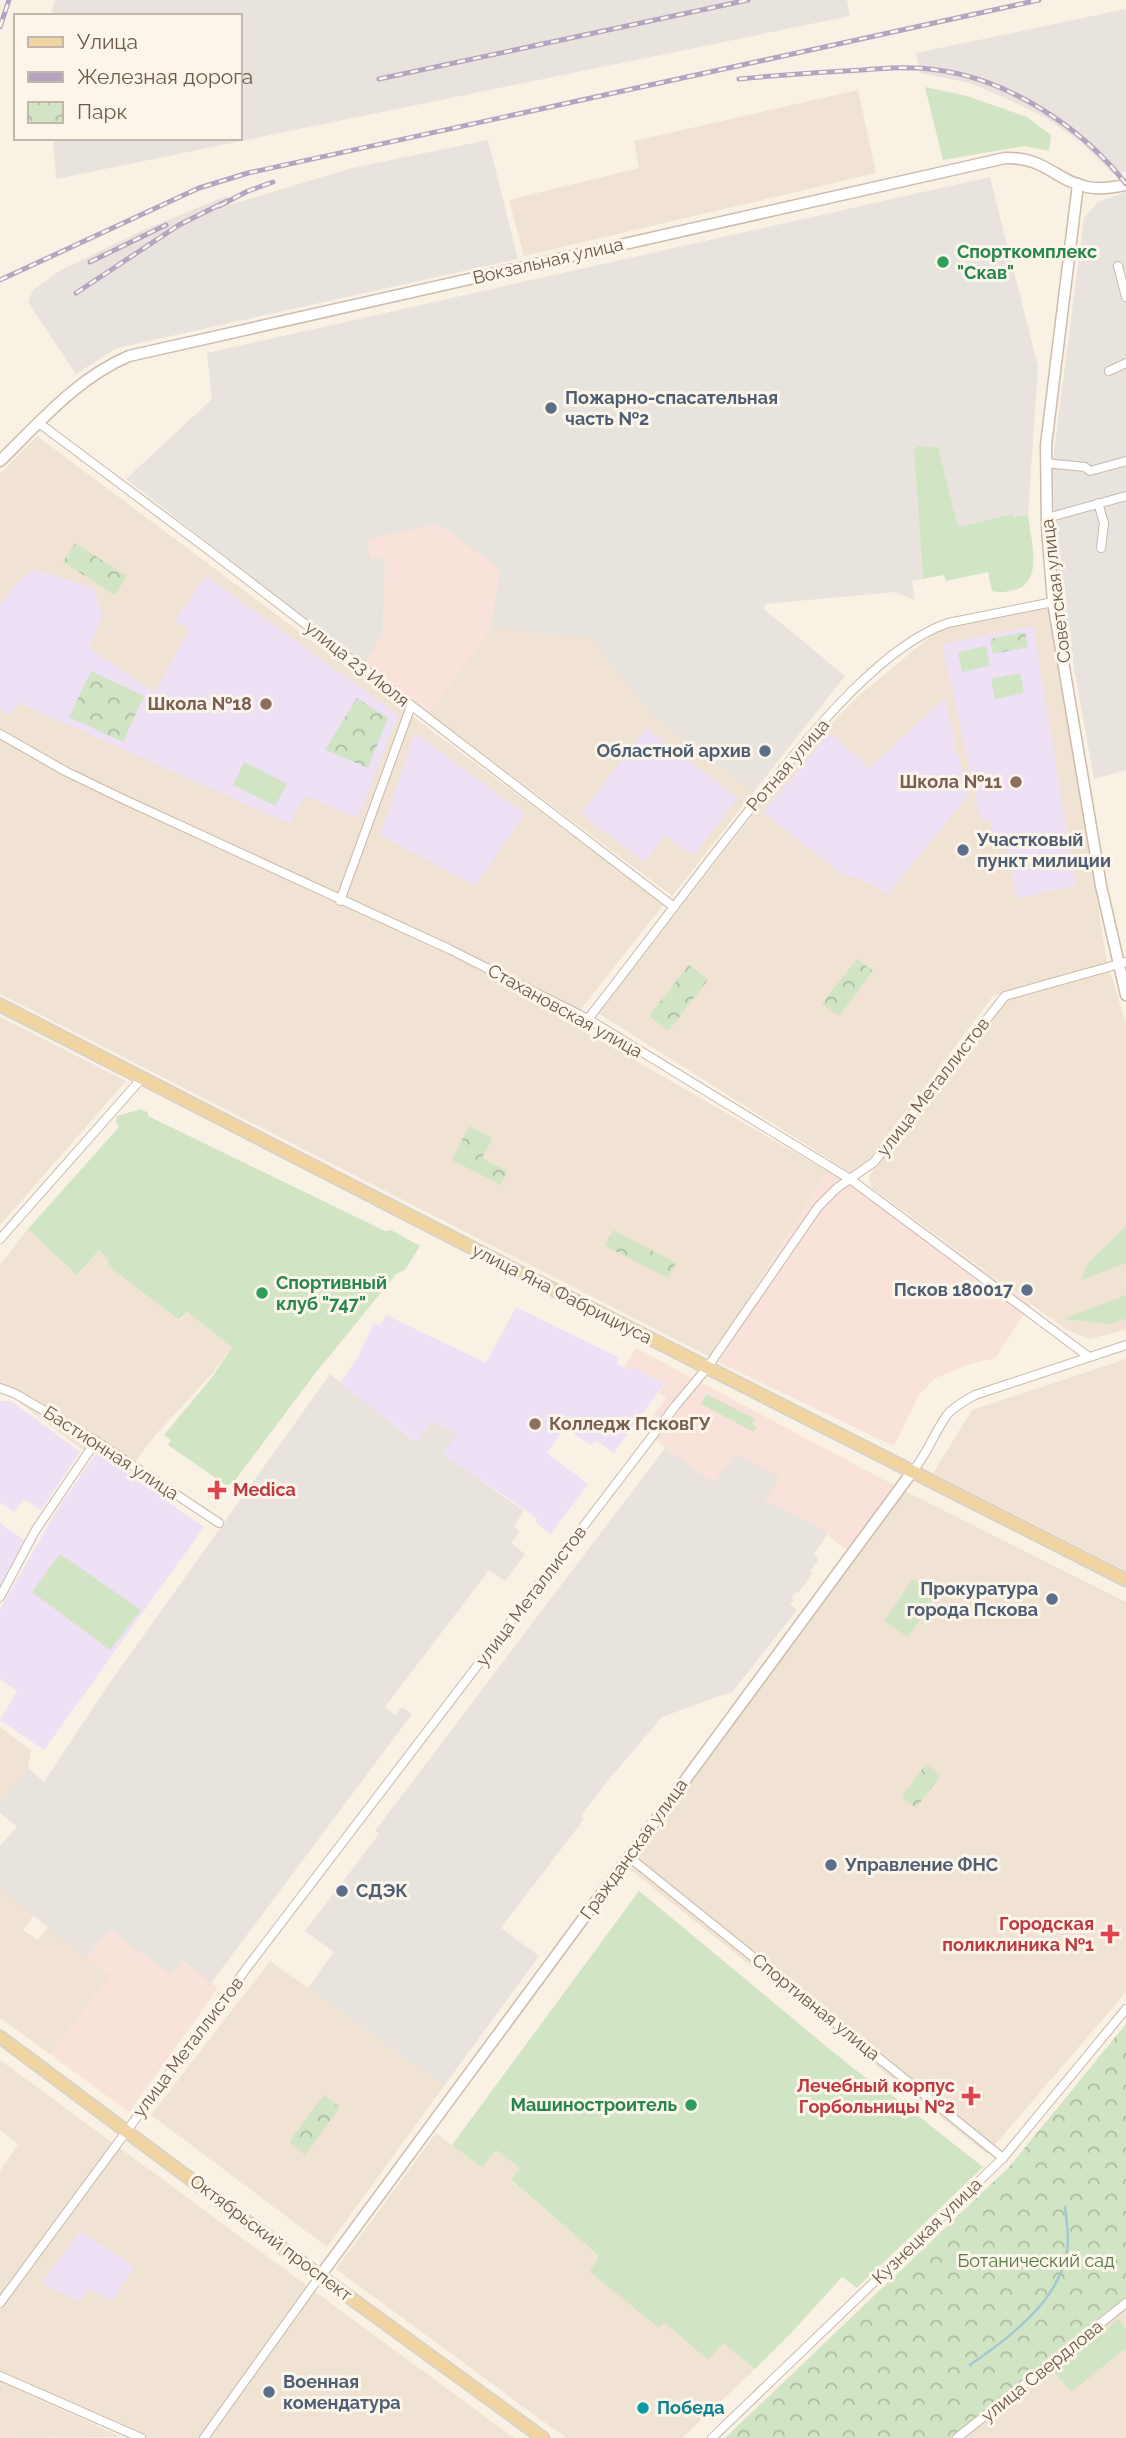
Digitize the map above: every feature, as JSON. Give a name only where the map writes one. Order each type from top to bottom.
[{"type":"main road","name":"улица Яна Фабрициуса","points":[[0,1005],[1126,1580]]},
{"type":"main road","name":"Октябрьский проспект","points":[[0,2036],[320,2276],[543,2438]]},
{"type":"street","name":"Вокзальная улица","points":[[0,461],[68,393],[109,366],[130,356],[1005,158],[1035,161],[1089,188],[1126,185]]},
{"type":"street","name":"Советская улица","points":[[1077,184],[1045,463],[1046,518],[1053,602],[1101,886],[1122,963],[1126,995]]},
{"type":"street","points":[[1118,266],[1126,297]]},
{"type":"street","points":[[1109,371],[1126,363]]},
{"type":"street","name":"улица 23 Июля","points":[[38,423],[210,551],[674,907]]},
{"type":"street","points":[[1045,463],[1085,467],[1090,471],[1126,461]]},
{"type":"street","points":[[1046,518],[1126,495]]},
{"type":"street","points":[[1098,503],[1104,523],[1101,548]]},
{"type":"street","name":"Ротная улица","points":[[588,1019],[796,753],[881,664],[914,639],[934,628],[1053,602]]},
{"type":"street","points":[[340,901],[411,706]]},
{"type":"street","name":"Стахановская улица","points":[[0,734],[65,771],[449,950],[588,1019],[849,1179],[1089,1357]]},
{"type":"street","name":"улица Металлистов","points":[[0,2303],[257,1954],[707,1368],[818,1207],[849,1179],[874,1162],[1005,996],[1122,963]]},
{"type":"street","points":[[0,1239],[142,1078]]},
{"type":"street","name":"Гражданская улица","points":[[204,2438],[320,2276],[921,1463],[948,1413],[975,1395],[1126,1345]]},
{"type":"street","name":"Бастионная улица","points":[[0,1388],[14,1393],[96,1441],[219,1523]]},
{"type":"street","points":[[0,1597],[35,1531],[96,1441]]},
{"type":"street","name":"Спортивная улица","points":[[629,1857],[1003,2158]]},
{"type":"street","name":"Кузнецкая улица","points":[[712,2438],[1003,2158],[1126,2009]]},
{"type":"street","name":"улица Свердлова","points":[[957,2438],[1126,2303]]},
{"type":"street","points":[[0,2376],[141,2438]]},
{"type":"shaded area","points":[[55,0],[847,0],[850,16],[56,179],[53,140],[242,140],[242,14],[51,14]]},
{"type":"shaded area","points":[[1126,9],[1126,172],[1113,174],[1082,143],[1048,119],[1005,98],[970,83],[920,73],[916,53]]},
{"type":"shaded area","points":[[858,90],[876,173],[524,256],[509,200],[639,168],[634,141]]},
{"type":"shaded area","points":[[488,140],[518,259],[117,348],[76,374],[28,302],[33,290],[61,270],[141,231],[226,196],[229,205],[352,168]]},
{"type":"shaded area","points":[[990,177],[1038,367],[1028,514],[1015,517],[1011,514],[958,527],[938,447],[917,446],[914,451],[923,579],[912,581],[915,600],[895,592],[765,604],[764,609],[845,676],[753,793],[657,721],[590,638],[491,628],[500,569],[438,524],[368,539],[370,559],[385,558],[383,634],[364,664],[126,479],[212,399],[207,353]]},
{"type":"shaded area","points":[[1126,192],[1126,770],[1094,779],[1055,562],[1053,459],[1084,218],[1098,202]]},
{"type":"shaded area","points":[[37,436],[664,904],[570,1023],[827,1171],[712,1358],[0,994],[0,474]]},
{"type":"shaded area","points":[[438,524],[500,569],[491,628],[429,713],[364,664],[383,634],[385,559],[370,559],[367,539]]},
{"type":"shaded area","name":"Школа №18","points":[[33,569],[94,588],[103,616],[89,648],[155,693],[189,630],[175,620],[206,576],[398,715],[358,818],[305,796],[290,824],[19,703],[11,715],[0,710],[0,605],[12,588]]},
{"type":"shaded area","points":[[1051,608],[1107,963],[993,996],[885,1140],[871,1157],[851,1173],[598,1013],[791,766],[856,698],[936,632],[976,620]]},
{"type":"shaded area","name":"Школа №11","points":[[1033,626],[1076,886],[1017,898],[1002,834],[993,835],[989,819],[981,820],[942,644]]},
{"type":"shaded area","points":[[491,628],[590,638],[657,721],[753,793],[672,896],[429,713]]},
{"type":"shaded area","points":[[945,698],[956,745],[954,751],[958,754],[968,796],[887,895],[874,885],[840,873],[763,812],[830,733],[869,768]]},
{"type":"shaded area","points":[[646,728],[738,798],[693,856],[665,835],[644,862],[581,814]]},
{"type":"shaded area","points":[[415,733],[525,814],[475,886],[380,835]]},
{"type":"shaded area","points":[[1110,971],[1126,1024],[1126,1330],[1089,1339],[1067,1330],[872,1188],[869,1179],[873,1170],[1004,999]]},
{"type":"shaded area","points":[[0,1017],[126,1081],[0,1225]]},
{"type":"shaded area","points":[[833,1162],[1031,1304],[995,1358],[970,1364],[935,1378],[919,1395],[894,1446],[712,1359]]},
{"type":"shaded area","points":[[28,1229],[76,1273],[79,1273],[99,1250],[110,1261],[108,1266],[180,1321],[187,1312],[232,1347],[211,1375],[156,1434],[128,1471],[97,1450],[83,1450],[12,1397],[0,1392],[0,1265]]},
{"type":"shaded area","name":"Колледж ПсковГУ","points":[[516,1307],[619,1358],[617,1364],[631,1371],[634,1367],[664,1384],[614,1453],[597,1441],[590,1445],[565,1427],[547,1453],[588,1484],[551,1534],[535,1522],[537,1518],[443,1454],[458,1433],[431,1422],[417,1442],[340,1383],[358,1357],[374,1323],[380,1326],[386,1315],[486,1363]]},
{"type":"shaded area","points":[[636,1348],[905,1491],[859,1555],[843,1547],[827,1532],[764,1500],[752,1513],[642,1430],[666,1398],[659,1393],[664,1384],[634,1368],[632,1372],[624,1367]]},
{"type":"shaded area","points":[[1126,1359],[1126,1571],[933,1473],[972,1410]]},
{"type":"shaded area","points":[[330,1374],[416,1442],[431,1422],[458,1433],[444,1454],[524,1511],[514,1526],[520,1531],[511,1543],[525,1554],[505,1581],[489,1570],[385,1707],[395,1715],[402,1707],[412,1714],[211,1983],[182,1960],[171,1975],[109,1929],[87,1958],[0,1889],[0,1846],[17,1827],[0,1813],[0,1804],[28,1768],[44,1782],[104,1691]]},
{"type":"shaded area","points":[[0,1401],[11,1401],[80,1452],[41,1510],[24,1499],[14,1512],[0,1502]]},
{"type":"shaded area","points":[[665,1448],[714,1483],[734,1454],[780,1477],[765,1500],[827,1532],[814,1554],[819,1559],[810,1571],[813,1573],[791,1598],[794,1600],[790,1605],[797,1610],[733,1691],[662,1717],[581,1816],[584,1819],[501,1928],[539,1956],[444,2086],[308,1988],[334,1952],[305,1931],[379,1834],[375,1831]]},
{"type":"shaded area","points":[[97,1452],[204,1527],[44,1750],[0,1720],[17,1691],[0,1679],[0,1609],[57,1510]]},
{"type":"shaded area","points":[[905,1491],[1126,1602],[1126,1992],[987,2154],[628,1868]]},
{"type":"shaded area","points":[[0,1523],[24,1540],[0,1586]]},
{"type":"shaded area","points":[[0,1727],[31,1750],[28,1768],[0,1804]]},
{"type":"shaded area","points":[[0,1889],[34,1915],[23,1930],[38,1940],[48,1927],[111,1975],[50,2054],[0,2018]]},
{"type":"shaded area","points":[[109,1929],[170,1974],[181,1960],[218,1988],[129,2112],[50,2054],[110,1976],[87,1958]]},
{"type":"shaded area","points":[[270,1961],[444,2086],[327,2247],[151,2115]]},
{"type":"shaded area","points":[[0,2060],[514,2438],[145,2438],[0,2374],[0,2171],[18,2144],[0,2130]]},
{"type":"shaded area","points":[[436,2133],[482,2168],[496,2150],[520,2168],[511,2181],[599,2256],[659,2328],[665,2322],[708,2360],[723,2342],[755,2369],[682,2438],[566,2438],[336,2269]]},
{"type":"shaded area","points":[[80,2230],[134,2267],[112,2301],[89,2288],[80,2302],[42,2283]]},
{"type":"shaded area","points":[[1126,2309],[1126,2438],[964,2438]]},
{"type":"shaded area","points":[[0,2382],[122,2437],[0,2438]]},
{"type":"green space","points":[[925,87],[967,96],[1027,117],[1051,135],[1049,151],[1024,146],[943,160]]},
{"type":"green space","points":[[917,446],[938,447],[958,527],[1012,514],[1015,517],[1028,514],[1033,569],[1024,586],[1008,591],[992,591],[988,572],[946,581],[944,575],[923,579],[914,451]]},
{"type":"green space","points":[[75,543],[127,576],[115,595],[63,562]]},
{"type":"green space","points":[[1025,632],[1028,647],[993,654],[990,639]]},
{"type":"green space","points":[[986,646],[990,666],[962,672],[958,652]]},
{"type":"green space","points":[[91,671],[144,696],[123,742],[69,717]]},
{"type":"green space","points":[[1020,673],[1024,693],[995,699],[991,679]]},
{"type":"green space","points":[[357,698],[388,718],[368,768],[325,750]]},
{"type":"green space","points":[[244,762],[287,784],[275,806],[233,785]]},
{"type":"green space","points":[[857,959],[873,971],[839,1016],[822,1004]]},
{"type":"green space","points":[[689,965],[708,980],[668,1031],[649,1016]]},
{"type":"green space","name":"Спортивный клуб \"747\"","points":[[141,1109],[148,1113],[148,1116],[420,1246],[405,1270],[396,1274],[314,1375],[233,1483],[226,1485],[168,1445],[171,1440],[164,1435],[213,1376],[232,1347],[187,1312],[179,1320],[107,1265],[109,1261],[99,1250],[77,1275],[28,1229],[119,1127],[116,1123],[117,1116]]},
{"type":"green space","points":[[469,1126],[493,1138],[482,1158],[507,1171],[501,1185],[452,1160]]},
{"type":"green space","points":[[1126,1226],[1126,1263],[1081,1280],[1088,1263]]},
{"type":"green space","points":[[613,1230],[676,1263],[668,1278],[605,1246]]},
{"type":"green space","points":[[1126,1295],[1126,1319],[1108,1324],[1064,1319]]},
{"type":"green space","points":[[706,1394],[755,1419],[752,1424],[757,1427],[754,1432],[701,1404]]},
{"type":"green space","points":[[60,1554],[141,1610],[110,1650],[32,1592]]},
{"type":"green space","points":[[913,1579],[937,1595],[908,1637],[884,1621]]},
{"type":"green space","points":[[926,1764],[941,1775],[916,1808],[902,1797]]},
{"type":"green space","name":"Машиностроитель","points":[[639,1891],[849,2065],[873,2083],[874,2081],[983,2167],[857,2288],[842,2277],[755,2369],[723,2343],[708,2360],[665,2323],[659,2328],[590,2272],[599,2256],[511,2180],[520,2168],[496,2150],[482,2168],[452,2145]]},
{"type":"green space","name":"Ботанический сад","points":[[1126,2024],[1126,2301],[957,2438],[725,2438],[1009,2167]]},
{"type":"green space","points":[[324,2095],[340,2107],[305,2155],[289,2142]]},
{"type":"green space","points":[[1118,2319],[1126,2329],[1126,2348],[1071,2392],[1054,2371]]},
{"type":"waterway","points":[[970,2365],[1034,2313],[1058,2279],[1068,2240],[1065,2207]]},
{"type":"railway","points":[[0,27],[9,0]]},
{"type":"railway","points":[[379,79],[748,0]]},
{"type":"railway","points":[[0,280],[199,188],[248,173],[1039,0]]},
{"type":"railway","points":[[739,79],[900,68],[964,75],[1017,95],[1042,109],[1088,144],[1126,184]]},
{"type":"railway","points":[[219,206],[273,182]]},
{"type":"railway","points":[[76,293],[179,225],[227,201]]},
{"type":"railway","points":[[90,262],[166,225]]},
{"type":"place","name":"Спорткомплекс \"Скав\"","points":[[943,262]]},
{"type":"place","name":"Пожарно-спасательная часть №2","points":[[551,408]]},
{"type":"place","name":"Школа №18","points":[[266,704]]},
{"type":"place","name":"Областной архив","points":[[765,751]]},
{"type":"place","name":"Школа №11","points":[[1016,782]]},
{"type":"place","name":"Участковый пункт милиции","points":[[963,850]]},
{"type":"place","name":"Псков 180017","points":[[1027,1290]]},
{"type":"place","name":"Спортивный клуб \"747\"","points":[[262,1293]]},
{"type":"place","name":"Колледж ПсковГУ","points":[[535,1424]]},
{"type":"place","name":"Medica","points":[[217,1490]]},
{"type":"place","name":"Прокуратура города Пскова","points":[[1052,1599]]},
{"type":"place","name":"Управление ФНС","points":[[831,1865]]},
{"type":"place","name":"СДЭК","points":[[342,1891]]},
{"type":"place","name":"Городская поликлиника №1","points":[[1110,1934]]},
{"type":"place","name":"Лечебный корпус Горбольницы №2","points":[[971,2096]]},
{"type":"place","name":"Машиностроитель","points":[[691,2105]]},
{"type":"place","name":"Военная комендатура","points":[[269,2392]]},
{"type":"place","name":"Победа","points":[[643,2408]]}]
